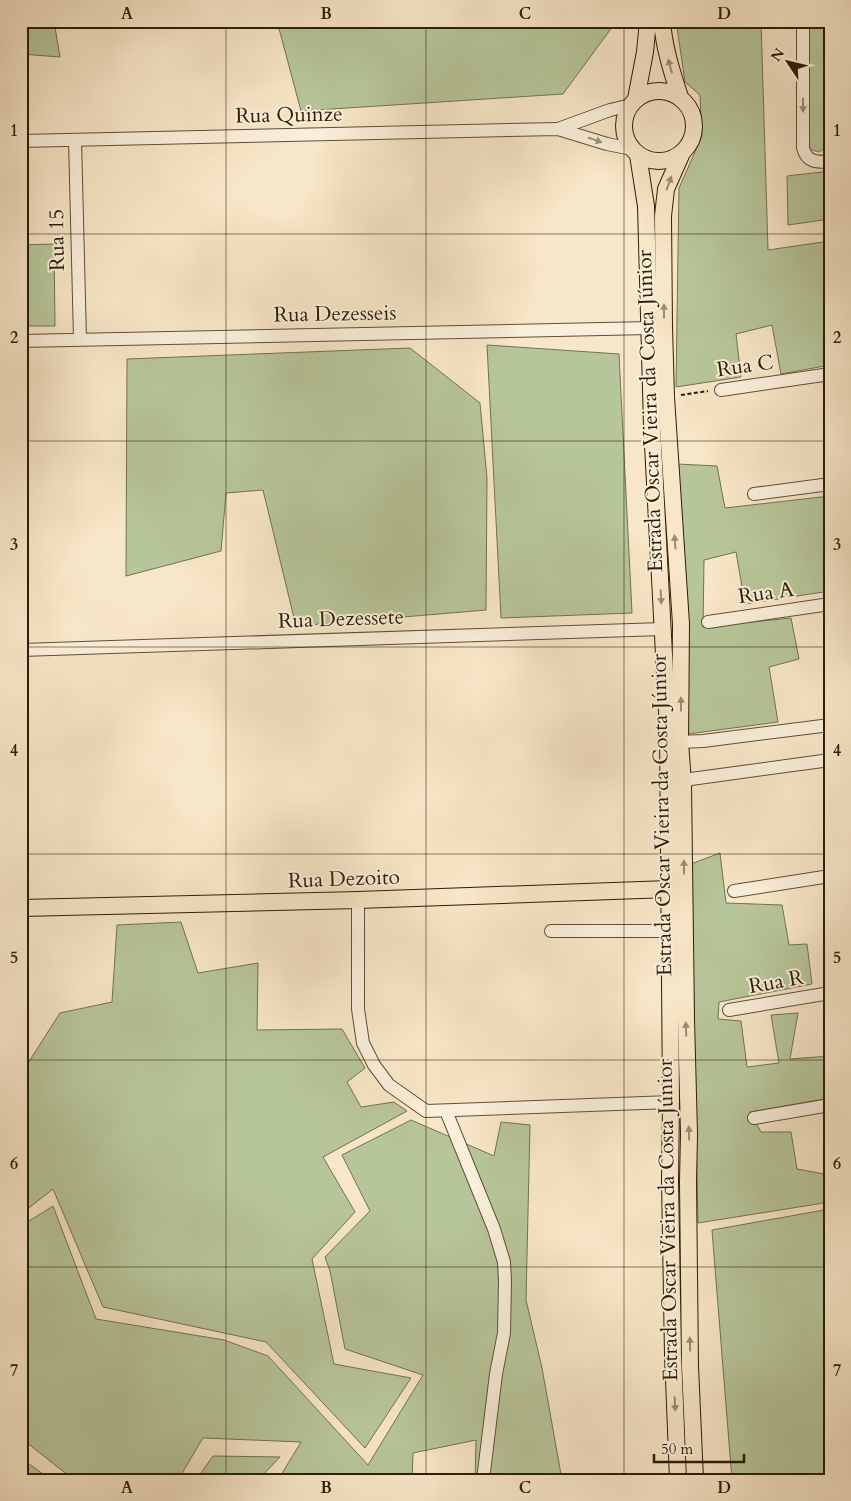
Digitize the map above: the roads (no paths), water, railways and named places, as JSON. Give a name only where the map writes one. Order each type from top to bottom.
[{"type":"main road","points":[[648,21],[645,52],[633,102],[624,120],[624,127],[625,135],[635,152],[652,161],[660,162],[675,158],[682,153],[692,140],[694,125],[691,110],[680,97],[669,63],[662,21]]},
{"type":"main road","points":[[633,102],[643,94],[658,90],[680,97]]},
{"type":"main road","name":"Estrada Oscar Vieira da Costa Júnior","points":[[635,152],[646,206],[653,436],[668,740],[670,1180],[673,1356],[678,1480]]},
{"type":"main road","name":"Estrada Oscar Vieira da Costa Júnior","points":[[682,153],[666,189],[663,216],[666,396],[681,624],[680,742],[683,783],[690,1155],[688,1192],[690,1366],[695,1480]]},
{"type":"main road","name":"Rua Dezoito","points":[[21,908],[358,900],[669,889]]},
{"type":"street","points":[[803,21],[803,148],[807,158],[814,162],[830,162]]},
{"type":"street","name":"Rua Quinze","points":[[558,129],[633,102]]},
{"type":"street","name":"Rua Quinze","points":[[21,141],[558,129],[635,152]]},
{"type":"street","name":"Rua 15","points":[[76,140],[80,339]]},
{"type":"street","name":"Rua Dezesseis","points":[[21,341],[650,328]]},
{"type":"street","name":"Rua C","points":[[721,390],[830,374]]},
{"type":"street","points":[[754,494],[830,484]]},
{"type":"street","name":"Rua A","points":[[708,622],[830,604]]},
{"type":"street","name":"Rua Dezessete","points":[[21,650],[663,629]]},
{"type":"street","points":[[680,742],[703,741],[830,725]]},
{"type":"street","points":[[683,783],[691,779],[830,760]]},
{"type":"street","points":[[734,891],[830,876]]},
{"type":"street","points":[[358,900],[358,1009],[363,1044],[374,1066],[389,1085],[426,1111],[671,1102]]},
{"type":"street","points":[[551,931],[668,931]]},
{"type":"street","name":"Rua R","points":[[729,1010],[830,993]]},
{"type":"street","points":[[754,1118],[830,1105]]},
{"type":"street","points":[[446,1111],[494,1229],[504,1262],[506,1282],[504,1333],[496,1374],[483,1480]]}]
